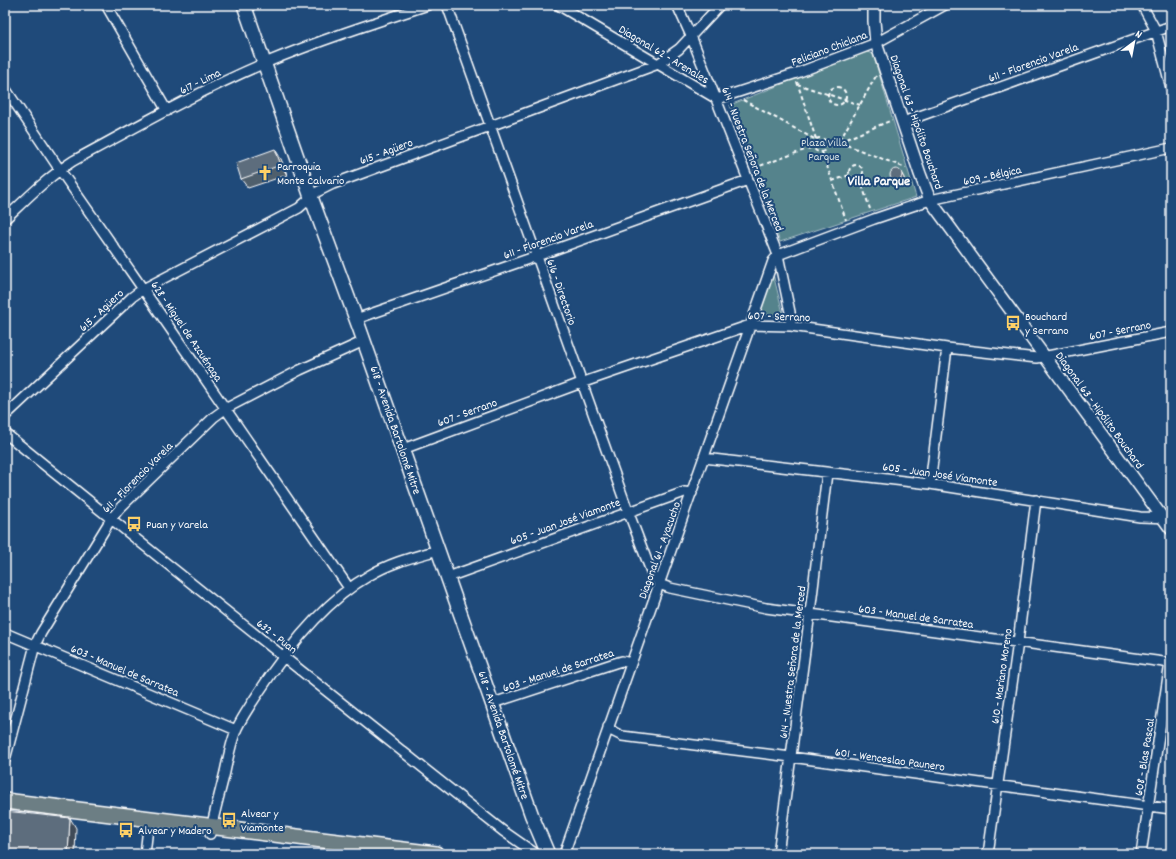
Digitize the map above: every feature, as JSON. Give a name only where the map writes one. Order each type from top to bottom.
[{"type":"main road","name":"618 - Avenida Bartolomé Mitre","points":[[244,5],[311,197],[403,449],[540,837],[548,854]]},
{"type":"main road","points":[[5,801],[149,823]]},
{"type":"main road","points":[[5,808],[211,830],[360,851],[436,854]]},
{"type":"street","points":[[106,5],[167,111]]},
{"type":"street","name":"617 - Lima","points":[[5,219],[48,178],[73,161],[167,111],[264,64],[313,44],[428,5]]},
{"type":"street","name":"616 - Directorio","points":[[447,5],[581,383],[652,574],[659,584]]},
{"type":"street","name":"Diagonal 62 - Arenales","points":[[558,5],[717,99]]},
{"type":"street","name":"614 - Nuestra Señora de la Merced","points":[[677,5],[717,99],[778,255],[790,312],[791,326]]},
{"type":"street","name":"615 - Agüero","points":[[5,416],[132,297],[143,289],[299,208],[317,192],[333,184],[658,64],[679,49],[720,5]]},
{"type":"street","name":"Diagonal 63 - Hipólito Bouchard","points":[[874,5],[876,43],[930,200],[1167,518],[1171,529]]},
{"type":"street","name":"Feliciano Chiclana","points":[[717,99],[794,74],[876,43],[945,5]]},
{"type":"street","points":[[1142,5],[1156,31],[1171,88]]},
{"type":"street","name":"611 - Florencio Varela","points":[[902,120],[1171,26]]},
{"type":"street","name":"628 - Miguel de Azcuénaga","points":[[5,88],[349,588]]},
{"type":"street","name":"609 - Bélgica","points":[[778,255],[930,200],[1171,148]]},
{"type":"street","name":"611 - Florencio Varela","points":[[356,319],[537,256],[747,176]]},
{"type":"street","name":"Diagonal 61 - Ayacucho","points":[[564,854],[630,663],[692,493],[750,324],[773,260],[778,255]]},
{"type":"street","name":"607 - Serrano","points":[[403,449],[581,383],[750,324],[791,326],[1027,358],[1046,357],[1171,332]]},
{"type":"street","name":"611 - Florencio Varela","points":[[5,760],[35,645],[111,519],[120,508],[203,428],[225,409],[300,370],[364,341]]},
{"type":"street","points":[[930,484],[947,348]]},
{"type":"street","name":"632 - Puan","points":[[5,433],[503,831],[536,854]]},
{"type":"street","name":"605 - Juan José Viamonte","points":[[704,458],[930,484],[1140,517],[1167,518]]},
{"type":"street","name":"614 - Nuestra Señora de la Merced","points":[[778,854],[827,472]]},
{"type":"street","name":"605 - Juan José Viamonte","points":[[448,577],[628,511],[679,494],[692,493]]},
{"type":"street","name":"610 - Mariano Moreno","points":[[988,854],[1018,642],[1036,500]]},
{"type":"street","points":[[211,830],[236,730],[243,717],[284,657],[311,624],[349,588],[394,562],[438,550]]},
{"type":"street","name":"603 - Manuel de Sarratea","points":[[659,584],[670,588],[766,608],[1171,663]]},
{"type":"street","name":"603 - Manuel de Sarratea","points":[[5,633],[236,730]]},
{"type":"street","name":"603 - Manuel de Sarratea","points":[[493,703],[615,662],[622,661],[630,663]]},
{"type":"street","name":"608 - Blas Pascal","points":[[1142,854],[1148,806],[1171,663]]},
{"type":"street","name":"601 - Wenceslao Paunero","points":[[608,727],[622,736],[791,757],[1171,809]]},
{"type":"street","points":[[145,854],[149,823]]},
{"type":"path","points":[[839,142],[883,64]]},
{"type":"path","points":[[794,74],[816,140]]},
{"type":"path","points":[[797,84],[860,105]]},
{"type":"path","points":[[839,87],[845,93],[845,99],[841,104],[833,104],[829,100],[829,91],[839,87]]},
{"type":"path","points":[[732,94],[816,140],[820,139],[826,143],[839,142],[902,120]]},
{"type":"path","points":[[813,147],[813,143],[816,140]]},
{"type":"path","points":[[839,142],[920,174]]},
{"type":"path","points":[[822,152],[825,149],[826,143]]},
{"type":"path","points":[[747,176],[813,147]]},
{"type":"path","points":[[813,147],[816,151],[822,152]]},
{"type":"path","points":[[822,152],[849,229]]},
{"type":"path","points":[[852,166],[859,166],[863,171],[863,175],[860,178],[855,179],[850,175],[849,170],[852,166]]},
{"type":"path","points":[[832,181],[850,175]]},
{"type":"path","points":[[860,178],[874,219]]},
{"type":"green space","name":"Plaza Villa Parque","points":[[864,51],[873,54],[916,197],[780,242],[730,105]]},
{"type":"green space","points":[[773,274],[784,317],[759,314]]},
{"type":"building","points":[[275,149],[281,165],[241,179],[236,163]]},
{"type":"building","points":[[896,169],[900,171],[902,175],[900,179],[896,181],[892,179],[890,175],[892,171]]},
{"type":"building","points":[[5,811],[70,818],[68,854],[5,854]]},
{"type":"place","name":"Parroquia Monte Calvario","points":[[265,173]]},
{"type":"place","name":"Bouchard y Serrano","points":[[1013,323]]},
{"type":"place","name":"Puan y Varela","points":[[134,524]]},
{"type":"place","name":"Alvear y Viamonte","points":[[229,820]]},
{"type":"place","name":"Alvear y Madero","points":[[126,830]]},
{"type":"district","name":"Villa Parque","points":[[879,180]]}]
